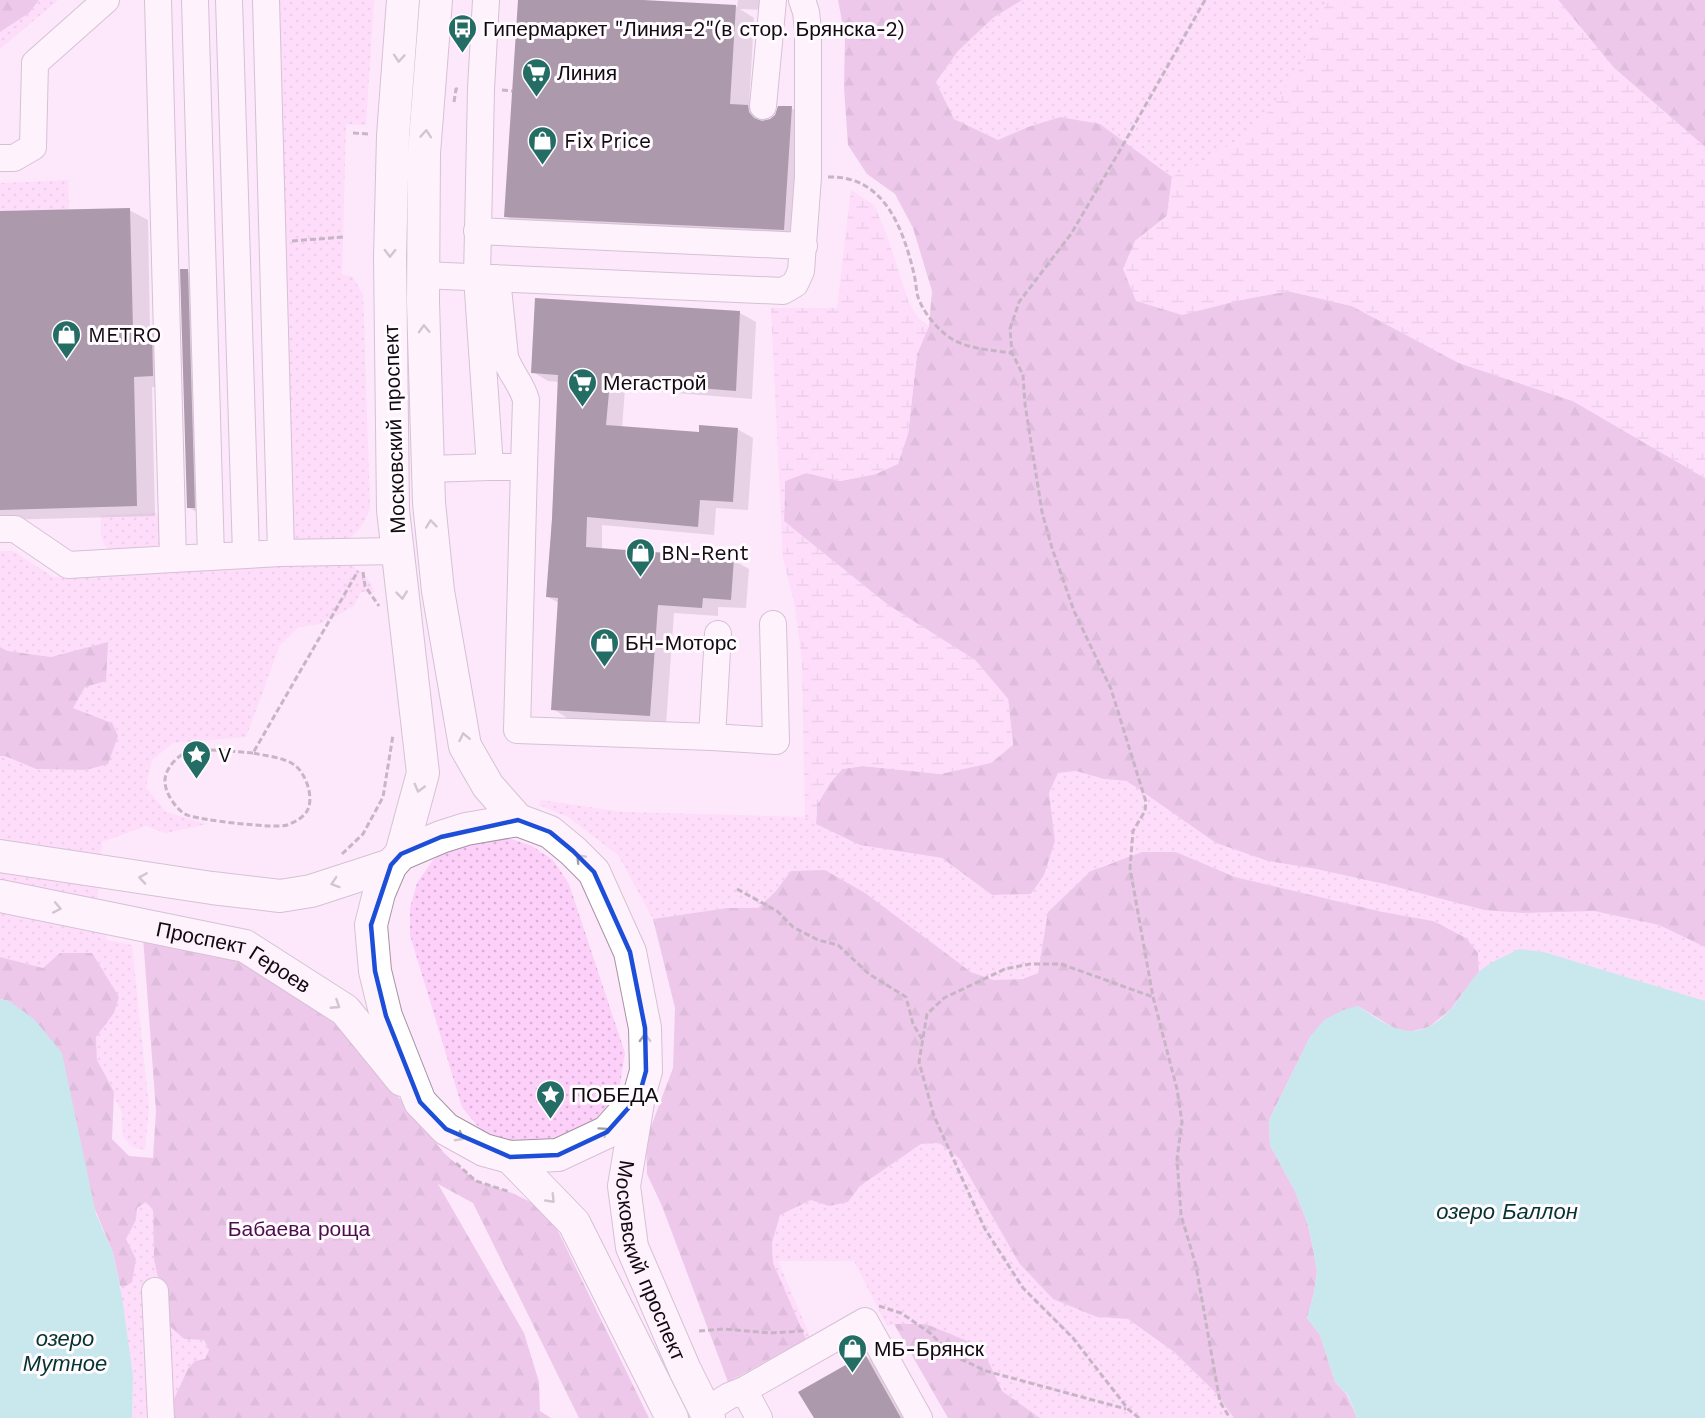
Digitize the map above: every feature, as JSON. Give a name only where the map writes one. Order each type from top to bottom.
[{"type":"main road","name":"Московский проспект","points":[[403,0],[393,136],[390,257],[393,510],[423,773],[396,860],[379,893],[371,925],[375,971],[386,1016],[420,1102]]},
{"type":"main road","name":"Московский проспект","points":[[436,0],[424,153],[423,276],[429,503],[438,591],[465,746],[488,786],[518,820],[550,832],[594,872],[630,952],[645,1028],[646,1071],[639,1096],[624,1186],[632,1247],[707,1415]]},
{"type":"main road","points":[[0,856],[280,896],[311,891],[396,860],[441,837],[466,829],[518,820]]},
{"type":"main road","name":"Проспект Героев","points":[[0,896],[245,946],[345,1010],[420,1102],[446,1130],[484,1150],[510,1157]]},
{"type":"main road","points":[[510,1157],[558,1155],[607,1131],[639,1096]]},
{"type":"main road","name":"Московский проспект","points":[[510,1157],[574,1224],[672,1418]]},
{"type":"lane","points":[[0,158],[14,158],[33,147],[35,63],[106,0]]},
{"type":"lane","points":[[158,0],[173,559]]},
{"type":"lane","points":[[195,0],[211,557]]},
{"type":"lane","points":[[229,0],[246,555]]},
{"type":"lane","points":[[266,0],[281,553]]},
{"type":"lane","points":[[486,0],[477,231],[508,368],[524,391],[526,400],[517,730],[776,741],[773,624]]},
{"type":"lane","points":[[763,106],[773,0]]},
{"type":"lane","points":[[423,276],[783,291],[795,284],[801,271],[808,177],[808,30],[806,12],[801,0]]},
{"type":"lane","points":[[477,231],[804,246]]},
{"type":"lane","points":[[487,277],[490,467]]},
{"type":"lane","points":[[428,469],[524,467]]},
{"type":"lane","points":[[0,529],[15,529],[68,565],[281,553],[397,551]]},
{"type":"lane","points":[[712,737],[717,634]]},
{"type":"lane","points":[[155,1291],[161,1418]]},
{"type":"lane","points":[[707,1415],[729,1396],[744,1390],[865,1321],[919,1418]]},
{"type":"lane","points":[[744,1390],[759,1418]]},
{"type":"path","points":[[1205,0],[1071,234],[1019,302],[1010,329],[1012,353],[1023,375],[1025,404],[1042,512],[1052,548],[1074,611],[1111,689],[1146,802],[1145,811],[1133,831],[1130,868],[1153,998],[1177,1089],[1182,1122],[1177,1159],[1181,1215],[1196,1266],[1220,1402],[1230,1418]]},
{"type":"path","points":[[808,177],[841,176],[864,184],[882,198],[897,221],[914,273],[919,299],[935,324],[950,338],[971,347],[1012,353]]},
{"type":"path","points":[[254,753],[362,565],[365,586],[378,605],[380,616]]},
{"type":"path","points":[[339,856],[349,850],[363,834],[383,797],[395,727]]},
{"type":"path","points":[[190,751],[254,753],[295,765],[304,778],[311,794],[308,809],[299,819],[285,826],[267,827],[186,815],[176,806],[168,793],[165,781],[169,769],[178,757],[190,751]]},
{"type":"path","points":[[737,889],[777,911],[793,927],[818,940],[838,945],[869,974],[906,997],[913,1024],[923,1040]]},
{"type":"path","points":[[1139,1418],[1128,1409],[1073,1338],[1023,1288],[985,1229],[934,1116],[919,1062],[927,1014],[944,998],[1005,969],[1030,964],[1061,964],[1153,998]]},
{"type":"path","points":[[869,1307],[879,1306],[901,1313],[930,1333],[952,1355],[986,1371],[1128,1409]]},
{"type":"path","points":[[699,1331],[723,1329],[770,1333],[807,1331]]},
{"type":"highlighted area","points":[[518,820],[550,832],[594,872],[630,952],[645,1028],[646,1071],[639,1096],[607,1132],[558,1155],[510,1157],[446,1129],[420,1102],[386,1016],[375,971],[371,925],[391,865],[401,854],[441,837]]},
{"type":"green space","points":[[0,0],[39,0],[29,13],[0,32]]},
{"type":"green space","points":[[39,0],[58,0],[0,49],[0,32],[29,13]]},
{"type":"green space","points":[[271,0],[374,0],[366,125],[346,124],[342,275],[352,276],[363,294],[370,508],[364,522],[348,539],[328,544],[288,546]]},
{"type":"green space","points":[[838,0],[1022,0],[993,18],[958,51],[936,82],[954,119],[998,140],[1060,117],[1100,124],[1172,177],[1167,216],[1135,241],[1241,300],[1288,291],[1352,306],[1459,363],[1573,401],[1705,478],[1705,947],[1659,925],[1594,911],[1522,913],[1484,910],[1389,885],[1268,861],[1216,843],[1127,781],[1104,779],[1076,771],[1058,773],[1049,793],[1055,841],[1044,875],[1031,894],[992,895],[942,858],[860,845],[816,824],[817,805],[830,783],[842,769],[863,766],[941,774],[1013,745],[1008,699],[975,660],[888,605],[784,522],[785,481],[806,473],[840,481],[876,474],[908,434],[917,354],[929,326],[932,291],[913,228],[895,194],[867,174],[848,145],[844,88],[845,37]]},
{"type":"green space","points":[[1022,0],[1330,0],[1323,9],[1302,66],[1256,128],[1210,158],[1172,177],[1153,162],[1060,117],[998,140],[954,119],[936,82],[958,51],[993,18]]},
{"type":"green space","points":[[1330,0],[1558,0],[1614,68],[1705,147],[1705,478],[1573,401],[1459,363],[1352,306],[1288,291],[1182,315],[1136,301],[1123,269],[1135,241],[1167,216],[1172,177],[1210,158],[1256,128],[1302,66],[1323,9]]},
{"type":"green space","points":[[1558,0],[1705,0],[1705,147],[1614,68]]},
{"type":"green space","points":[[68,180],[69,210],[0,211],[0,183]]},
{"type":"green space","points":[[851,190],[874,205],[886,233],[909,303],[918,318],[929,326],[917,354],[908,434],[898,464],[876,474],[840,481],[806,473],[785,481],[784,521],[888,605],[975,660],[1008,699],[1013,745],[991,763],[941,774],[863,766],[842,769],[830,783],[817,805],[816,824],[805,817],[802,660],[794,601],[783,559],[771,308],[837,308]]},
{"type":"green space","points":[[164,513],[165,551],[112,552],[102,540],[101,515]]},
{"type":"green space","points":[[0,551],[13,551],[53,577],[341,561],[366,576],[374,592],[361,592],[354,606],[320,624],[299,627],[280,645],[246,737],[173,743],[152,760],[146,787],[166,812],[207,824],[166,833],[146,826],[102,842],[97,905],[107,940],[132,945],[149,1107],[145,1150],[132,1147],[123,1136],[122,1113],[97,1060],[96,1037],[114,1013],[60,953],[43,968],[0,957],[0,756],[36,769],[86,770],[112,723],[73,708],[107,643],[51,657],[8,651],[0,647]]},
{"type":"green space","points":[[108,642],[106,681],[85,687],[73,708],[112,723],[118,736],[108,764],[86,770],[36,769],[0,756],[0,647],[8,651],[51,657]]},
{"type":"green space","points":[[1076,771],[1104,779],[1127,781],[1216,843],[1268,861],[1389,885],[1484,910],[1522,913],[1594,911],[1659,925],[1705,947],[1705,1001],[1544,952],[1519,949],[1479,972],[1478,953],[1433,921],[1383,912],[1235,877],[1176,852],[1121,860],[1101,866],[1043,949],[1038,972],[1005,981],[993,980],[965,968],[927,940],[903,926],[791,871],[775,892],[758,908],[727,908],[653,919],[618,855],[568,817],[539,805],[541,800],[623,812],[805,817],[861,845],[942,858],[992,895],[1031,894],[1044,875],[1055,841],[1049,793],[1058,773]]},
{"type":"green space","points":[[506,837],[532,846],[553,860],[569,884],[625,1053],[620,1084],[610,1110],[565,1146],[507,1145],[481,1130],[462,1107],[410,935],[410,908],[417,883],[433,860],[454,845]]},
{"type":"green space","points":[[1142,852],[1176,852],[1235,877],[1383,912],[1433,921],[1466,938],[1478,953],[1479,972],[1450,1010],[1429,1027],[1409,1032],[1394,1028],[1358,1006],[1310,1037],[1269,1120],[1270,1145],[1295,1191],[1308,1225],[1313,1248],[1317,1271],[1307,1318],[1320,1335],[1335,1382],[1347,1395],[1357,1418],[1234,1418],[1214,1391],[1174,1352],[1128,1319],[1097,1317],[1053,1299],[1019,1263],[959,1158],[939,1143],[921,1144],[860,1186],[848,1202],[829,1206],[811,1200],[780,1215],[772,1243],[773,1263],[806,1339],[728,1382],[662,1206],[647,1174],[646,1140],[673,1068],[675,1008],[653,919],[727,908],[758,908],[775,892],[791,871],[825,870],[865,893],[971,972],[993,980],[1022,979],[1038,973],[1048,912],[1091,871]]},
{"type":"green space","name":"Бабаева роща","points":[[143,937],[241,958],[338,1023],[445,1154],[476,1181],[512,1193],[537,1205],[556,1227],[649,1418],[579,1418],[473,1203],[438,1184],[524,1333],[539,1382],[540,1411],[551,1418],[165,1418],[188,1369],[195,1361],[205,1359],[209,1350],[204,1340],[184,1339],[162,1319],[161,1289],[154,1260],[153,1210],[146,1202],[137,1208],[136,1220],[126,1239],[136,1259],[132,1282],[126,1286],[120,1286],[113,1253],[9,1001],[0,999],[0,957],[43,968],[60,953],[92,953],[119,997],[114,1013],[96,1037],[97,1060],[114,1092],[112,1139],[129,1156],[153,1158],[156,1111]]},
{"type":"green space","points":[[939,1143],[959,1158],[1019,1263],[1097,1317],[1128,1319],[1174,1352],[1214,1391],[1234,1418],[1040,1418],[1002,1391],[982,1347],[894,1324],[887,1326],[854,1261],[778,1261],[815,1348],[728,1382],[805,1339],[773,1263],[772,1243],[780,1215],[811,1200],[829,1206],[848,1202],[860,1186],[921,1144]]},
{"type":"green space","points":[[146,1202],[153,1210],[154,1260],[184,1339],[204,1340],[209,1350],[205,1359],[195,1361],[165,1418],[132,1418],[133,1376],[120,1286],[126,1286],[136,1259],[126,1239],[136,1220],[137,1208]]},
{"type":"green space","points":[[894,1324],[926,1324],[982,1347],[1002,1391],[1040,1418],[948,1418]]},
{"type":"water","name":"озеро Баллон","points":[[1519,949],[1544,952],[1705,1001],[1705,1418],[1357,1418],[1348,1395],[1335,1382],[1320,1335],[1307,1318],[1317,1271],[1313,1248],[1308,1225],[1295,1191],[1270,1145],[1269,1120],[1310,1037],[1324,1020],[1343,1010],[1358,1006],[1394,1027],[1416,1031],[1427,1028],[1451,1009],[1483,968]]},
{"type":"water","name":"озеро Мутное","points":[[0,999],[9,1001],[34,1019],[62,1053],[96,1214],[113,1253],[122,1297],[133,1376],[132,1418],[0,1418]]},
{"type":"building","points":[[518,0],[643,0],[736,5],[730,104],[748,105],[749,112],[754,118],[762,121],[775,115],[778,106],[792,106],[784,230],[504,217]]},
{"type":"building","name":"METRO","points":[[130,208],[133,330],[152,329],[153,376],[134,377],[137,506],[0,510],[0,211]]},
{"type":"building","points":[[180,269],[188,269],[195,508],[187,508]]},
{"type":"building","name":"Мегастрой","points":[[535,298],[740,311],[736,391],[610,381],[606,425],[699,432],[699,425],[738,428],[733,502],[700,500],[698,527],[587,517],[586,547],[734,558],[731,600],[703,598],[702,608],[658,605],[650,716],[551,710],[558,598],[546,597],[558,375],[531,373]]},
{"type":"building","name":"МБ-Брянск","points":[[865,1354],[901,1418],[814,1418],[798,1392]]},
{"type":"place","name":"Гипермаркет \"Линия-2\"(в стор. Брянска-2)","points":[[462,54]]},
{"type":"place","name":"Линия","points":[[536,98]]},
{"type":"place","name":"Fix Price","points":[[543,166]]},
{"type":"place","name":"METRO","points":[[67,360]]},
{"type":"place","name":"Мегастрой","points":[[582,408]]},
{"type":"place","name":"BN-Rent","points":[[640,578]]},
{"type":"place","name":"БН-Моторс","points":[[604,668]]},
{"type":"place","name":"V","points":[[197,780]]},
{"type":"place","name":"ПОБЕДА","points":[[550,1120]]},
{"type":"place","name":"МБ-Брянск","points":[[853,1374]]}]
